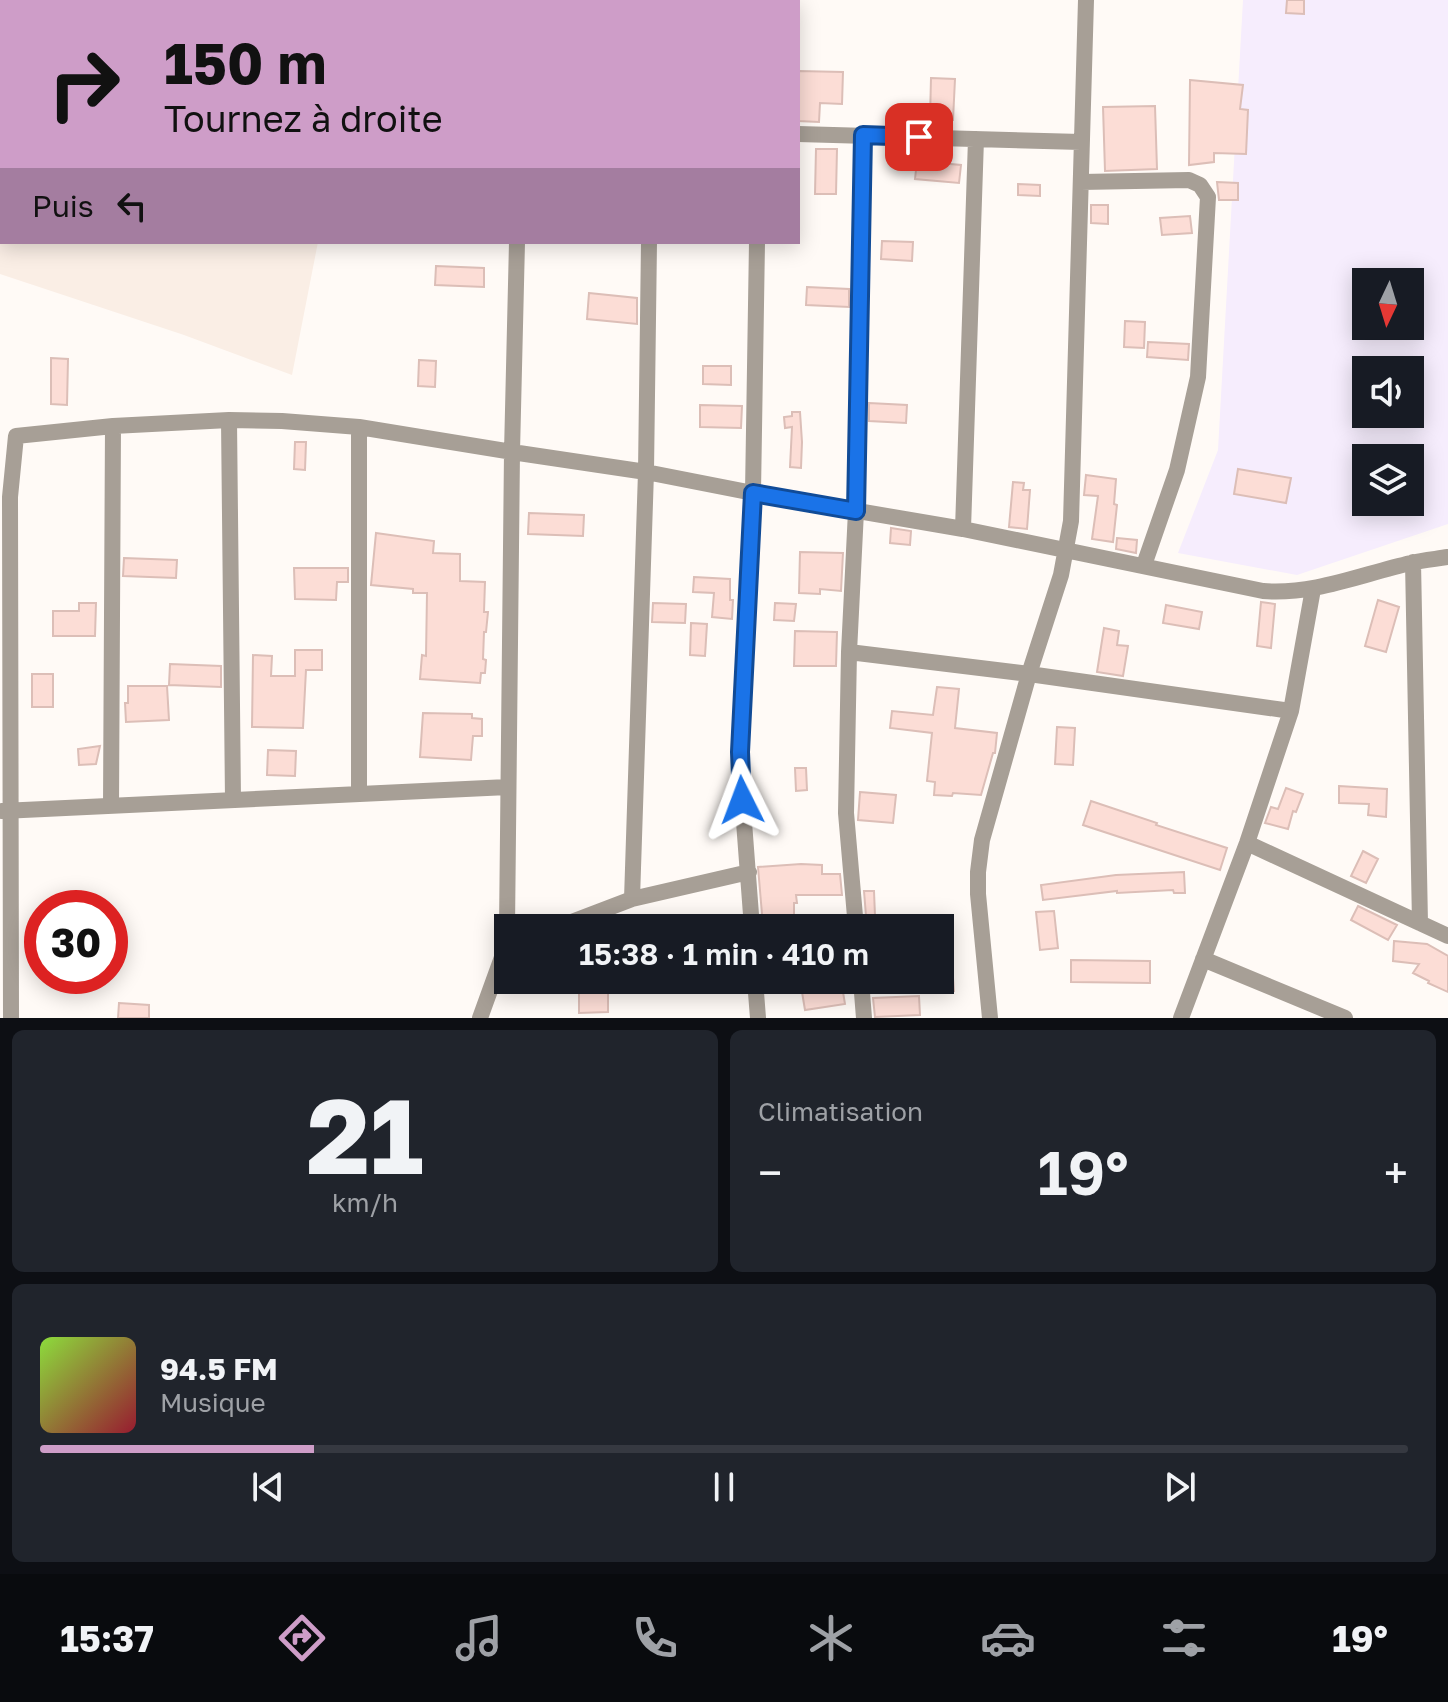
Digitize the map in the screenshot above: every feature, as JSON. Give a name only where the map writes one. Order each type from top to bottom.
[{"type":"street","points":[[990,1018],[978,894],[982,840],[1061,575],[1073,496],[1086,0]]},
{"type":"street","points":[[800,134],[1081,142]]},
{"type":"street","points":[[855,914],[846,813],[856,511],[863,135]]},
{"type":"street","points":[[963,529],[976,139]]},
{"type":"street","points":[[1081,182],[1189,180],[1200,185],[1208,197],[1198,377],[1177,470],[1144,565]]},
{"type":"street","points":[[507,914],[517,244]]},
{"type":"street","points":[[632,899],[646,472],[649,244]]},
{"type":"street","points":[[751,914],[740,769],[753,493],[757,244]]},
{"type":"street","points":[[229,420],[233,800]]},
{"type":"street","points":[[11,1018],[5,811],[10,497],[16,436],[113,426],[229,420],[359,427],[646,472],[963,529],[1263,591],[1313,589],[1413,562],[1448,557]]},
{"type":"street","points":[[111,806],[113,426]]},
{"type":"street","points":[[359,427],[359,794]]},
{"type":"street","points":[[1413,562],[1420,923]]},
{"type":"street","points":[[1181,1018],[1247,843],[1291,711],[1313,589]]},
{"type":"street","points":[[849,652],[1291,711]]},
{"type":"street","points":[[5,811],[508,787]]},
{"type":"street","points":[[1247,843],[1448,936]]},
{"type":"street","points":[[593,914],[632,899],[749,872]]},
{"type":"street","points":[[1203,959],[1345,1018]]},
{"type":"street","points":[[480,1018],[494,982]]},
{"type":"street","points":[[756,994],[758,1018]]},
{"type":"street","points":[[862,994],[864,1018]]},
{"type":"shaded area","points":[[1243,0],[1448,0],[1448,524],[1297,575],[1178,553],[1218,450]]},
{"type":"shaded area","points":[[0,244],[318,244],[292,375],[184,335],[0,274]]},
{"type":"building","points":[[1287,0],[1304,0],[1304,14],[1286,13]]},
{"type":"building","points":[[800,71],[843,72],[842,104],[820,103],[819,122],[800,121]]},
{"type":"building","points":[[931,78],[955,79],[953,120],[930,119]]},
{"type":"building","points":[[1190,80],[1243,85],[1240,109],[1248,110],[1246,154],[1214,153],[1214,162],[1189,165]]},
{"type":"building","points":[[1155,106],[1157,169],[1105,171],[1103,107]]},
{"type":"building","points":[[816,149],[837,149],[836,194],[815,194]]},
{"type":"building","points":[[917,161],[961,165],[959,183],[915,179]]},
{"type":"building","points":[[1217,182],[1238,183],[1238,200],[1219,200]]},
{"type":"building","points":[[1018,184],[1040,185],[1040,196],[1018,195]]},
{"type":"building","points":[[1091,205],[1108,205],[1108,224],[1091,223]]},
{"type":"building","points":[[1190,216],[1192,233],[1162,235],[1160,218]]},
{"type":"building","points":[[882,241],[913,242],[912,261],[881,259]]},
{"type":"building","points":[[436,266],[484,268],[484,287],[435,285]]},
{"type":"building","points":[[807,287],[849,289],[849,307],[806,305]]},
{"type":"building","points":[[589,293],[637,298],[637,324],[587,319]]},
{"type":"building","points":[[1125,321],[1145,322],[1144,348],[1124,347]]},
{"type":"building","points":[[1148,342],[1189,344],[1188,360],[1147,357]]},
{"type":"building","points":[[51,358],[68,359],[67,405],[51,404]]},
{"type":"building","points":[[419,360],[436,361],[435,387],[418,386]]},
{"type":"building","points":[[703,366],[731,366],[731,385],[703,384]]},
{"type":"building","points":[[869,403],[907,405],[906,423],[869,421]]},
{"type":"building","points":[[700,405],[742,406],[741,428],[700,427]]},
{"type":"building","points":[[792,412],[800,412],[801,468],[790,467],[792,427],[785,428],[784,417],[792,416]]},
{"type":"building","points":[[295,442],[306,442],[305,470],[294,469]]},
{"type":"building","points":[[1238,469],[1291,478],[1286,503],[1234,494]]},
{"type":"building","points":[[1086,475],[1116,479],[1113,542],[1092,539],[1098,496],[1084,495]]},
{"type":"building","points":[[1013,482],[1024,483],[1023,490],[1030,490],[1027,529],[1009,527]]},
{"type":"building","points":[[529,513],[584,515],[583,536],[528,534]]},
{"type":"building","points":[[891,528],[911,531],[910,545],[890,543]]},
{"type":"building","points":[[376,533],[434,541],[433,553],[460,554],[460,581],[485,582],[484,612],[488,612],[483,659],[486,660],[480,683],[420,679],[422,655],[426,656],[427,593],[371,585]]},
{"type":"building","points":[[1117,538],[1137,540],[1136,553],[1116,549]]},
{"type":"building","points":[[800,552],[843,553],[841,591],[820,589],[820,594],[799,593]]},
{"type":"building","points":[[124,558],[177,560],[176,578],[123,576]]},
{"type":"building","points":[[294,568],[348,568],[348,582],[337,582],[336,600],[295,599]]},
{"type":"building","points":[[694,577],[730,579],[732,619],[712,617],[714,593],[693,592]]},
{"type":"building","points":[[1378,600],[1399,607],[1386,652],[1365,646]]},
{"type":"building","points":[[1261,602],[1275,604],[1271,648],[1257,646]]},
{"type":"building","points":[[79,603],[96,603],[95,636],[53,636],[53,611],[79,611]]},
{"type":"building","points":[[653,603],[686,604],[685,623],[652,622]]},
{"type":"building","points":[[775,603],[796,604],[794,621],[774,620]]},
{"type":"building","points":[[1166,605],[1202,612],[1199,629],[1163,623]]},
{"type":"building","points":[[691,623],[707,624],[705,656],[690,655]]},
{"type":"building","points":[[1104,628],[1119,631],[1117,645],[1128,646],[1123,676],[1097,672]]},
{"type":"building","points":[[795,631],[837,632],[836,666],[794,666]]},
{"type":"building","points":[[295,650],[322,650],[322,670],[306,670],[303,728],[252,727],[253,655],[272,656],[271,676],[295,676]]},
{"type":"building","points":[[170,664],[221,666],[221,687],[169,685]]},
{"type":"building","points":[[32,674],[53,674],[53,707],[32,707]]},
{"type":"building","points":[[128,686],[167,686],[169,720],[126,722]]},
{"type":"building","points":[[937,687],[959,689],[955,728],[997,733],[995,753],[981,795],[934,795],[935,782],[927,781],[932,733],[890,728],[892,711],[933,715]]},
{"type":"building","points":[[423,713],[472,714],[472,718],[482,719],[482,736],[473,736],[471,760],[420,757]]},
{"type":"building","points":[[1057,727],[1075,728],[1073,765],[1055,764]]},
{"type":"building","points":[[100,746],[96,764],[79,765],[78,749]]},
{"type":"building","points":[[268,750],[296,751],[295,776],[267,775]]},
{"type":"building","points":[[795,768],[806,768],[807,790],[796,791]]},
{"type":"building","points":[[1339,786],[1387,789],[1386,817],[1368,815],[1369,804],[1339,803]]},
{"type":"building","points":[[1286,788],[1303,794],[1296,812],[1293,811],[1288,829],[1265,823],[1271,807],[1278,809]]},
{"type":"building","points":[[860,792],[896,795],[893,823],[858,820]]},
{"type":"building","points":[[1091,801],[1227,848],[1220,870],[1083,825]]},
{"type":"building","points":[[1363,851],[1378,859],[1366,883],[1351,876]]},
{"type":"building","points":[[822,865],[822,874],[840,874],[842,895],[796,895],[794,914],[762,914],[758,867]]},
{"type":"building","points":[[1184,872],[1185,893],[1174,893],[1173,890],[1117,891],[1043,900],[1041,885],[1116,875]]},
{"type":"building","points":[[864,891],[874,891],[875,914],[866,914]]},
{"type":"building","points":[[1358,906],[1397,925],[1388,940],[1351,920]]},
{"type":"building","points":[[1054,911],[1058,948],[1040,950],[1036,912]]},
{"type":"building","points":[[1394,941],[1427,944],[1448,956],[1448,992],[1413,973],[1419,964],[1393,961]]},
{"type":"building","points":[[1071,960],[1150,961],[1150,983],[1071,982]]},
{"type":"building","points":[[579,994],[608,994],[608,1012],[579,1013]]},
{"type":"building","points":[[802,994],[843,994],[845,1004],[805,1010]]},
{"type":"building","points":[[919,996],[920,1015],[875,1017],[873,998]]},
{"type":"building","points":[[119,1003],[149,1005],[149,1018],[118,1018]]},
{"type":"route","points":[[742,800],[740,752],[753,493],[856,511],[863,135],[919,137]]}]
